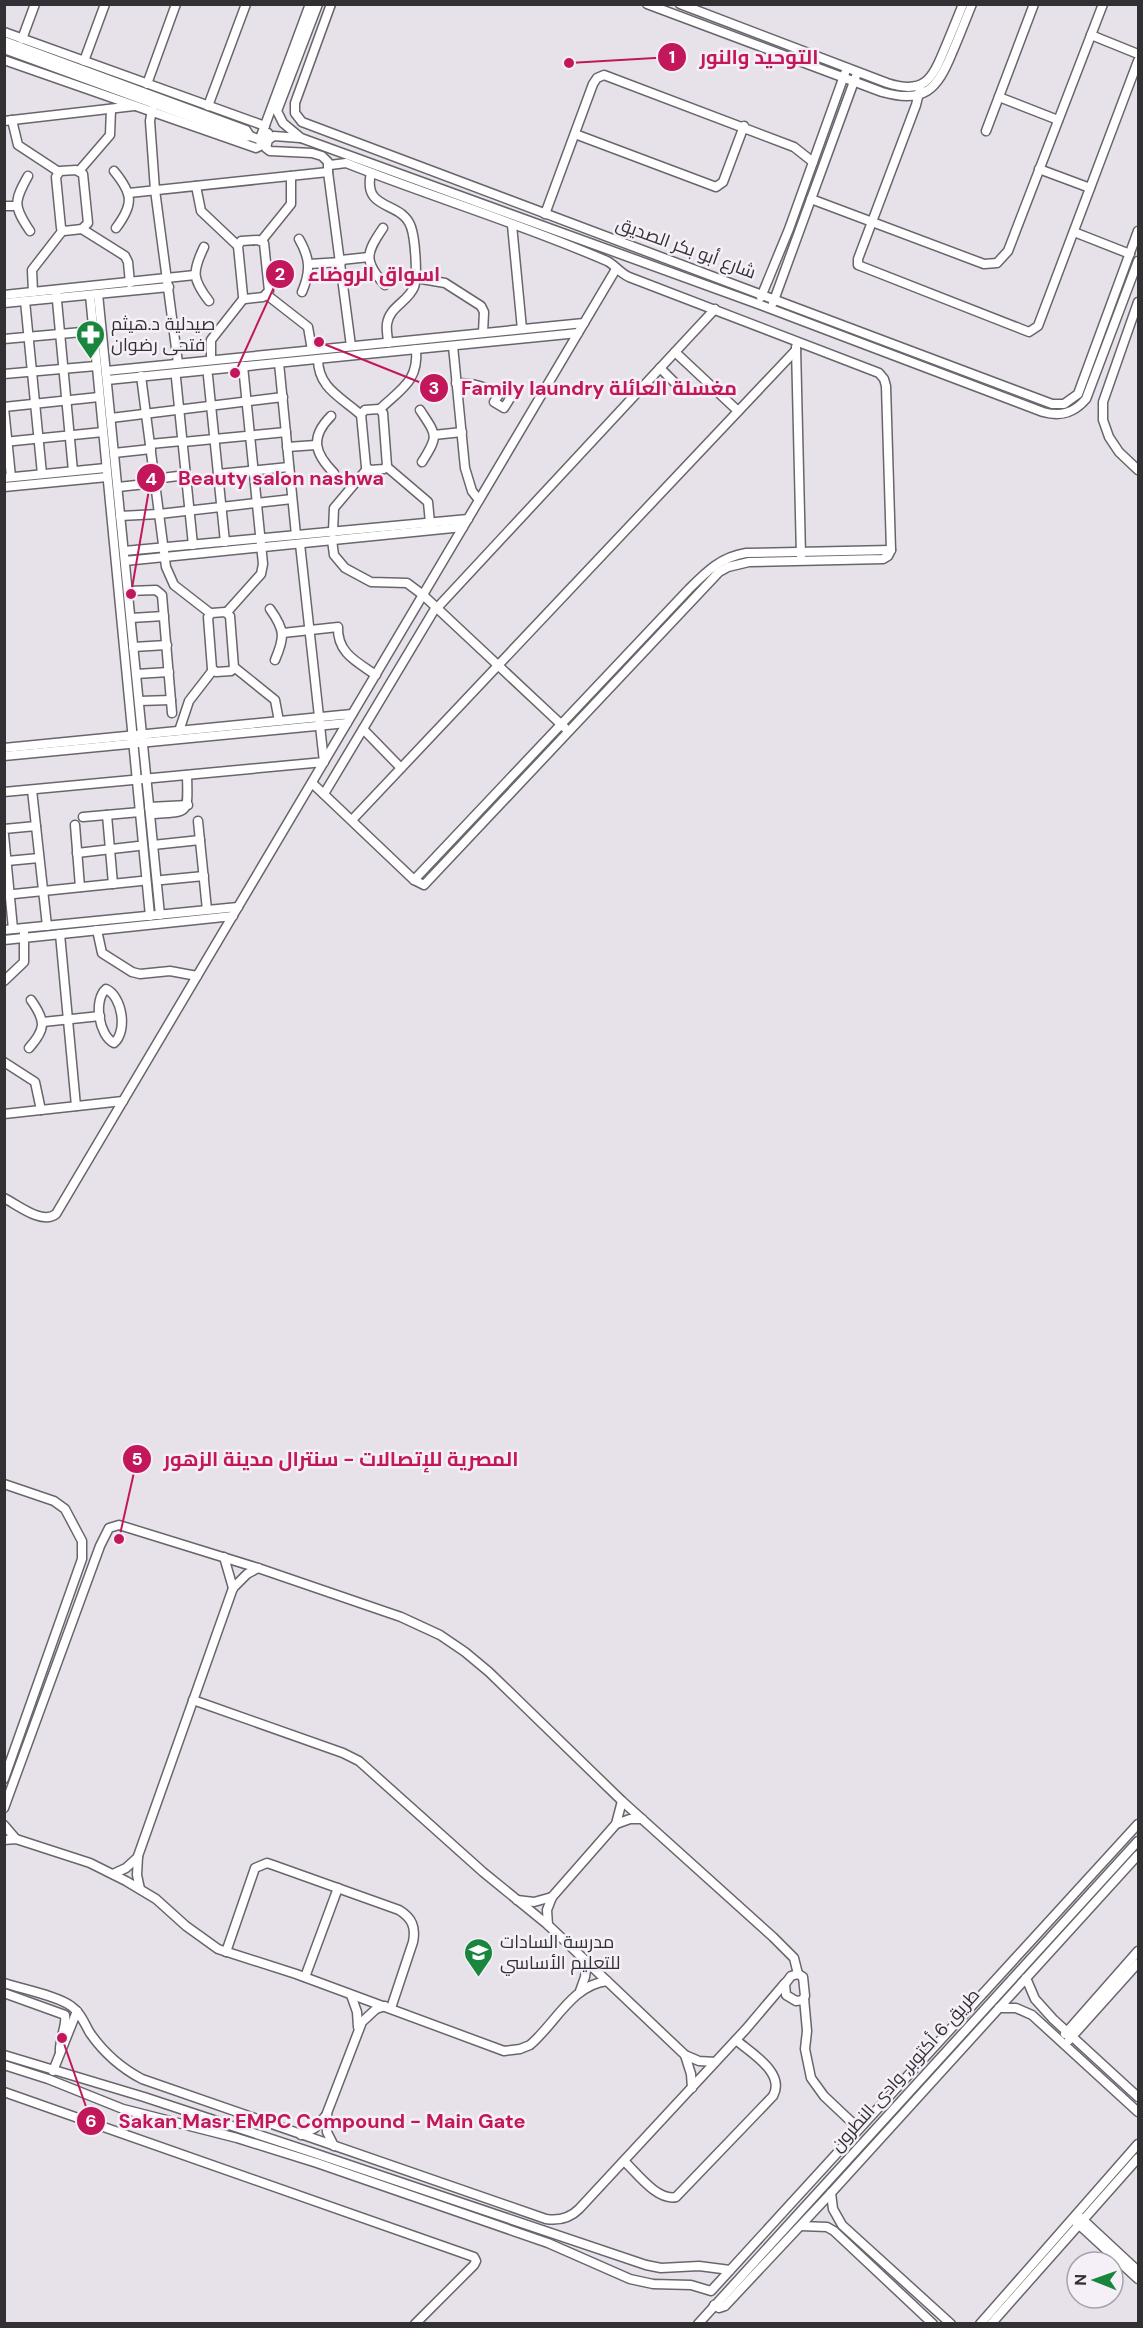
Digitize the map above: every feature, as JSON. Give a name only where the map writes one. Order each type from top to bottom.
[{"type":"street","points":[[22,39],[35,4]]},
{"type":"street","points":[[84,61],[105,4]]},
{"type":"street","points":[[147,84],[176,4]]},
{"type":"street","points":[[208,106],[246,4]]},
{"type":"street","points":[[4,41],[245,137],[260,138],[310,4]]},
{"type":"street","points":[[6,62],[258,148],[262,145],[277,111],[318,4]]},
{"type":"street","points":[[301,49],[313,52],[331,4]]},
{"type":"street","points":[[647,4],[844,76],[856,76],[902,88],[921,85],[929,80],[937,68],[963,4]]},
{"type":"street","points":[[680,4],[847,67],[856,76],[893,95],[909,97],[919,95],[935,86],[941,79],[972,4]]},
{"type":"street","points":[[986,131],[1034,4]]},
{"type":"street","points":[[811,199],[984,264],[998,263],[1008,251],[1103,4]]},
{"type":"street","points":[[694,22],[698,11]]},
{"type":"street","points":[[4,32],[147,84],[171,98],[246,130],[250,136]]},
{"type":"street","points":[[1091,35],[1138,54]]},
{"type":"street","points":[[760,47],[764,37]]},
{"type":"street","points":[[785,56],[789,45]]},
{"type":"street","points":[[4,49],[85,75],[208,106],[265,126]]},
{"type":"street","name":"شارع أبو بكر الصديق","points":[[313,52],[295,103],[295,113],[302,122],[763,294],[878,345],[919,354],[1052,404],[1067,407]]},
{"type":"street","points":[[921,85],[857,261],[860,267],[1025,332],[1033,331],[1038,326],[1138,62]]},
{"type":"street","points":[[758,304],[789,229],[847,67]]},
{"type":"street","points":[[545,214],[593,84],[597,78],[604,75],[744,126],[794,147],[813,162]]},
{"type":"street","points":[[771,309],[856,76]]},
{"type":"street","points":[[999,97],[1058,120]]},
{"type":"street","points":[[111,109],[110,135],[79,171],[59,172],[18,145],[8,121],[137,105]]},
{"type":"street","points":[[152,110],[150,121],[155,190],[178,363]]},
{"type":"street","points":[[277,111],[283,123],[301,138]]},
{"type":"street","points":[[574,134],[716,187],[722,185],[744,126]]},
{"type":"street","points":[[351,346],[329,168],[325,158],[320,155],[270,151],[266,148],[268,140],[274,136],[301,138],[586,243],[878,345],[915,364],[1051,415],[1067,407],[1081,406],[1086,399],[1138,261]]},
{"type":"street","points":[[794,147],[830,146]]},
{"type":"street","points":[[129,193],[291,176],[346,163],[610,262],[628,277],[715,309],[796,345],[879,373],[884,379],[891,550],[883,559],[746,553],[732,555],[719,561],[689,589],[414,880]]},
{"type":"street","points":[[1039,169],[1090,188]]},
{"type":"street","points":[[79,171],[83,174],[88,223],[82,229]]},
{"type":"street","points":[[114,171],[126,185],[129,193],[127,213],[116,228]]},
{"type":"street","points":[[59,172],[56,177],[63,230]]},
{"type":"street","points":[[371,173],[369,187],[374,198],[402,214],[412,228],[416,278],[409,295],[389,316],[388,343]]},
{"type":"street","points":[[28,176],[19,190],[17,206],[19,214],[30,231]]},
{"type":"street","points":[[238,246],[243,241],[262,240],[291,204],[291,176]]},
{"type":"street","points":[[196,186],[201,211],[238,246],[244,298],[211,340],[212,360]]},
{"type":"street","points":[[492,207],[496,195]]},
{"type":"street","points":[[4,206],[17,206]]},
{"type":"street","points":[[512,225],[522,329]]},
{"type":"street","points":[[383,228],[373,242],[369,257],[373,272],[385,285]]},
{"type":"street","points":[[33,292],[32,270],[63,230],[82,229],[124,256],[128,262],[130,283]]},
{"type":"street","points":[[789,229],[798,233]]},
{"type":"street","points":[[586,243],[591,231]]},
{"type":"street","points":[[1067,407],[1080,389],[1138,231]]},
{"type":"street","points":[[1074,232],[1130,254]]},
{"type":"street","points":[[299,238],[308,255],[309,264],[309,273],[302,292]]},
{"type":"street","points":[[262,240],[269,291],[267,295]]},
{"type":"street","points":[[204,247],[195,266],[195,275],[197,284],[209,301]]},
{"type":"street","points":[[309,264],[369,257]]},
{"type":"street","points":[[4,1198],[42,1218],[53,1217],[616,269]]},
{"type":"street","points":[[4,295],[33,292],[94,295],[168,283],[195,275]]},
{"type":"street","points":[[416,278],[445,283],[481,306],[484,312],[483,333]]},
{"type":"street","points":[[4,303],[130,283],[168,283]]},
{"type":"street","points":[[56,294],[73,471]]},
{"type":"street","points":[[94,295],[93,331],[107,473],[124,551],[131,618],[127,633],[134,647],[160,915]]},
{"type":"street","points":[[94,295],[106,375],[118,487],[118,523],[133,739],[150,916]]},
{"type":"street","points":[[244,298],[267,295]]},
{"type":"street","points":[[267,295],[308,327],[312,350]]},
{"type":"street","points":[[25,301],[42,474]]},
{"type":"street","points":[[1138,302],[1103,402],[1103,420],[1109,437],[1119,452],[1138,470]]},
{"type":"street","points":[[1111,305],[1120,308]]},
{"type":"street","points":[[324,794],[436,607],[715,309]]},
{"type":"street","points":[[106,375],[212,360],[243,366],[318,359],[411,347],[483,333],[584,323]]},
{"type":"street","points":[[4,339],[93,331]]},
{"type":"street","points":[[106,375],[141,376],[351,346],[388,343],[411,347],[453,346],[578,333]]},
{"type":"street","points":[[352,820],[738,411],[796,345]]},
{"type":"street","points":[[796,345],[801,556]]},
{"type":"street","points":[[453,346],[468,480],[479,500]]},
{"type":"street","points":[[361,415],[365,410],[380,409],[414,375],[417,362],[411,347]]},
{"type":"street","points":[[675,352],[738,411]]},
{"type":"street","points":[[915,364],[919,354]]},
{"type":"street","points":[[318,359],[318,370],[323,383],[361,415],[367,469],[334,508],[332,536],[334,555],[345,568],[371,582],[407,584],[423,595],[570,732]]},
{"type":"street","points":[[279,363],[292,499],[324,762]]},
{"type":"street","points":[[4,374],[96,366]]},
{"type":"street","points":[[141,376],[169,576],[174,585],[210,613],[227,612],[261,574],[263,564],[243,366]]},
{"type":"street","points":[[660,368],[679,387]]},
{"type":"street","points":[[208,376],[225,542]]},
{"type":"street","points":[[176,378],[193,545]]},
{"type":"street","points":[[456,383],[478,385],[498,394]]},
{"type":"street","points":[[999,396],[1003,386]]},
{"type":"street","points":[[13,479],[6,442],[4,407],[99,397]]},
{"type":"street","points":[[111,418],[282,397]]},
{"type":"street","points":[[380,409],[383,413],[387,467],[428,502],[430,523]]},
{"type":"street","points":[[420,410],[429,422],[434,435],[431,449],[422,462]]},
{"type":"street","points":[[331,416],[320,429],[316,445],[321,460],[334,473]]},
{"type":"street","points":[[6,442],[103,432]]},
{"type":"street","points":[[114,453],[182,442],[286,432]]},
{"type":"street","points":[[434,435],[462,432]]},
{"type":"street","points":[[287,447],[316,445]]},
{"type":"street","points":[[218,474],[289,467]]},
{"type":"street","points":[[367,469],[387,467]]},
{"type":"street","points":[[4,487],[13,479],[42,474],[73,471],[107,473]]},
{"type":"street","points":[[13,479],[107,473]]},
{"type":"street","points":[[118,487],[186,476]]},
{"type":"street","points":[[118,523],[159,514],[292,499]]},
{"type":"street","points":[[415,528],[430,523],[468,519]]},
{"type":"street","points":[[124,551],[164,552],[415,528],[464,528]]},
{"type":"street","points":[[125,561],[193,545],[225,542],[238,545]]},
{"type":"street","points":[[312,783],[414,880],[420,885],[428,884],[719,573],[728,567],[749,562],[801,556]]},
{"type":"street","points":[[128,591],[159,591],[163,597],[172,713]]},
{"type":"street","points":[[270,609],[281,625],[283,633],[275,660]]},
{"type":"street","points":[[227,612],[230,616],[234,667],[275,700],[279,721]]},
{"type":"street","points":[[178,731],[189,701],[213,670],[208,618],[210,613]]},
{"type":"street","points":[[131,618],[164,616]]},
{"type":"street","points":[[283,633],[338,627],[338,637],[345,654],[376,675]]},
{"type":"street","points":[[134,647],[167,645]]},
{"type":"street","points":[[213,670],[216,672],[231,671],[234,667]]},
{"type":"street","points":[[136,674],[169,672]]},
{"type":"street","points":[[139,701],[171,699]]},
{"type":"street","points":[[4,748],[239,729],[319,721],[352,714]]},
{"type":"street","points":[[143,738],[178,731],[239,729],[279,721],[347,723]]},
{"type":"street","points":[[363,729],[401,768]]},
{"type":"street","points":[[4,756],[133,739]]},
{"type":"street","points":[[4,792],[324,762]]},
{"type":"street","points":[[150,811],[180,813],[185,810],[188,805],[187,775]]},
{"type":"street","points":[[32,790],[47,926]]},
{"type":"street","points":[[82,817],[140,812]]},
{"type":"street","points":[[106,815],[113,884]]},
{"type":"street","points":[[198,821],[207,910]]},
{"type":"street","points":[[75,825],[80,887]]},
{"type":"street","points":[[4,829],[36,826]]},
{"type":"street","points":[[4,835],[9,929],[233,916]]},
{"type":"street","points":[[153,845],[200,840]]},
{"type":"street","points":[[77,853],[138,846]]},
{"type":"street","points":[[6,862],[39,858]]},
{"type":"street","points":[[162,879],[204,876]]},
{"type":"street","points":[[7,895],[141,881]]},
{"type":"street","points":[[4,940],[97,930],[150,916],[238,907]]},
{"type":"street","points":[[4,981],[24,962],[24,928]]},
{"type":"street","points":[[97,930],[102,953],[132,972],[148,974],[170,971],[197,976]]},
{"type":"street","points":[[60,934],[76,1106]]},
{"type":"street","points":[[106,989],[114,995],[120,1014],[120,1034],[114,1042],[106,1036],[100,1016],[100,998],[106,989]]},
{"type":"street","points":[[29,1048],[39,1036],[43,1022],[41,1014],[31,1000]]},
{"type":"street","points":[[43,1022],[100,1016]]},
{"type":"street","points":[[4,1062],[35,1082],[41,1110]]},
{"type":"street","points":[[4,1114],[123,1101]]},
{"type":"street","points":[[4,1484],[61,1506],[70,1517],[83,1550],[4,1779]]},
{"type":"street","points":[[4,1808],[57,1660],[109,1527],[119,1525],[224,1557],[401,1617],[440,1635],[489,1672],[622,1801],[791,1954],[798,1974],[804,1981],[810,2046],[807,2062],[811,2078],[817,2088],[859,2129]]},
{"type":"street","points":[[224,1557],[233,1588]]},
{"type":"street","points":[[141,1890],[137,1875],[138,1856],[233,1588],[242,1578],[258,1568]]},
{"type":"street","points":[[193,1700],[343,1753],[359,1761],[548,1925],[686,2055],[699,2061],[716,2062]]},
{"type":"street","points":[[548,1925],[547,1910],[552,1897],[616,1824],[622,1801]]},
{"type":"street","points":[[616,1824],[630,1819],[642,1819]]},
{"type":"street","name":"طريق 6 أكتوبر, وادى النطرون","points":[[141,2114],[237,2138],[317,2163],[548,2243],[630,2279],[653,2284],[691,2285],[711,2291],[1138,1824]]},
{"type":"street","points":[[4,1825],[16,1839]]},
{"type":"street","points":[[4,1840],[16,1839],[90,1863],[113,1874],[156,1899],[195,1934],[226,1952],[305,1977],[499,2049],[515,2051],[525,2048],[580,1992],[592,1985],[607,1982]]},
{"type":"street","name":"طريق 6 أكتوبر, وادى النطرون","points":[[738,2286],[807,2202],[1138,1841]]},
{"type":"street","points":[[698,2324],[714,2306],[719,2308],[724,2306],[738,2286],[801,2226],[1026,1978],[1135,1862],[1138,1855]]},
{"type":"street","points":[[113,1874],[126,1868],[138,1856]]},
{"type":"street","points":[[226,1952],[253,1874],[261,1864],[267,1863],[399,1910],[407,1915],[412,1923],[415,1933],[413,1942],[388,2007],[368,2015],[358,2030],[327,2113],[315,2128],[301,2135]]},
{"type":"street","points":[[305,1977],[338,1888]]},
{"type":"street","points":[[516,1899],[534,1902],[552,1897]]},
{"type":"street","points":[[1062,2042],[1138,1952]]},
{"type":"street","points":[[580,1992],[585,1977],[586,1962]]},
{"type":"street","points":[[1069,2034],[1138,1963]]},
{"type":"street","points":[[4,1983],[65,2002],[77,2011],[108,2055],[135,2076],[551,2220],[564,2219],[576,2212],[716,2062],[791,1976],[798,1974]]},
{"type":"street","points":[[1026,1978],[1035,1999],[1053,2019],[1138,2097]]},
{"type":"street","points":[[785,1983],[786,1995],[790,2000]]},
{"type":"street","points":[[4,1994],[65,2015],[66,2019],[60,2036],[60,2052]]},
{"type":"street","points":[[351,1995],[357,2012],[358,2030]]},
{"type":"street","points":[[767,2003],[799,2001],[804,1998]]},
{"type":"street","points":[[999,2008],[1016,2008],[1026,2012],[1138,2112]]},
{"type":"street","points":[[53,2072],[77,2011]]},
{"type":"street","points":[[1046,2028],[1053,2019]]},
{"type":"street","points":[[69,2033],[85,2022]]},
{"type":"street","points":[[951,2027],[968,2043]]},
{"type":"street","points":[[624,2161],[660,2195],[666,2198],[676,2197],[773,2096],[777,2086],[773,2074],[736,2040]]},
{"type":"street","points":[[4,2055],[53,2072],[144,2097],[646,2265],[661,2268],[699,2266],[730,2270]]},
{"type":"street","points":[[686,2055],[692,2088]]},
{"type":"street","points":[[4,2065],[141,2114],[145,2112],[148,2105],[144,2097]]},
{"type":"street","points":[[4,2092],[474,2257],[476,2261],[474,2265],[414,2324]]},
{"type":"street","points":[[123,2109],[122,2098],[128,2093]]},
{"type":"street","points":[[327,2113],[327,2132],[334,2146]]},
{"type":"street","points":[[991,2324],[1138,2144]]},
{"type":"street","points":[[980,2324],[1138,2158]]},
{"type":"street","points":[[831,2193],[835,2214],[850,2232],[951,2324]]},
{"type":"street","points":[[799,2195],[807,2202]]},
{"type":"street","points":[[1078,2219],[1138,2271]]},
{"type":"street","points":[[1078,2219],[1138,2279]]},
{"type":"street","points":[[801,2226],[827,2227],[933,2324]]},
{"type":"street","points":[[843,2240],[850,2232]]},
{"type":"street","points":[[910,2301],[918,2293]]},
{"type":"place","name":"التوحيد والنور","points":[[569,63]]},
{"type":"place","name":"Family laundry مغسلة العائلة","points":[[319,342]]},
{"type":"place","name":"صيدلية د.هيثم فتحى رضوان","points":[[90,360]]},
{"type":"place","name":"اسواق الروضاء","points":[[235,373]]},
{"type":"place","name":"Beauty salon nashwa","points":[[131,594]]},
{"type":"place","name":"المصرية للإتصالات - سنترال مدينة الزهور","points":[[119,1539]]},
{"type":"place","name":"مدرسة السادات للتعليم الأساسي","points":[[479,1978]]},
{"type":"place","name":"Sakan Masr EMPC Compound - Main Gate","points":[[62,2038]]}]
